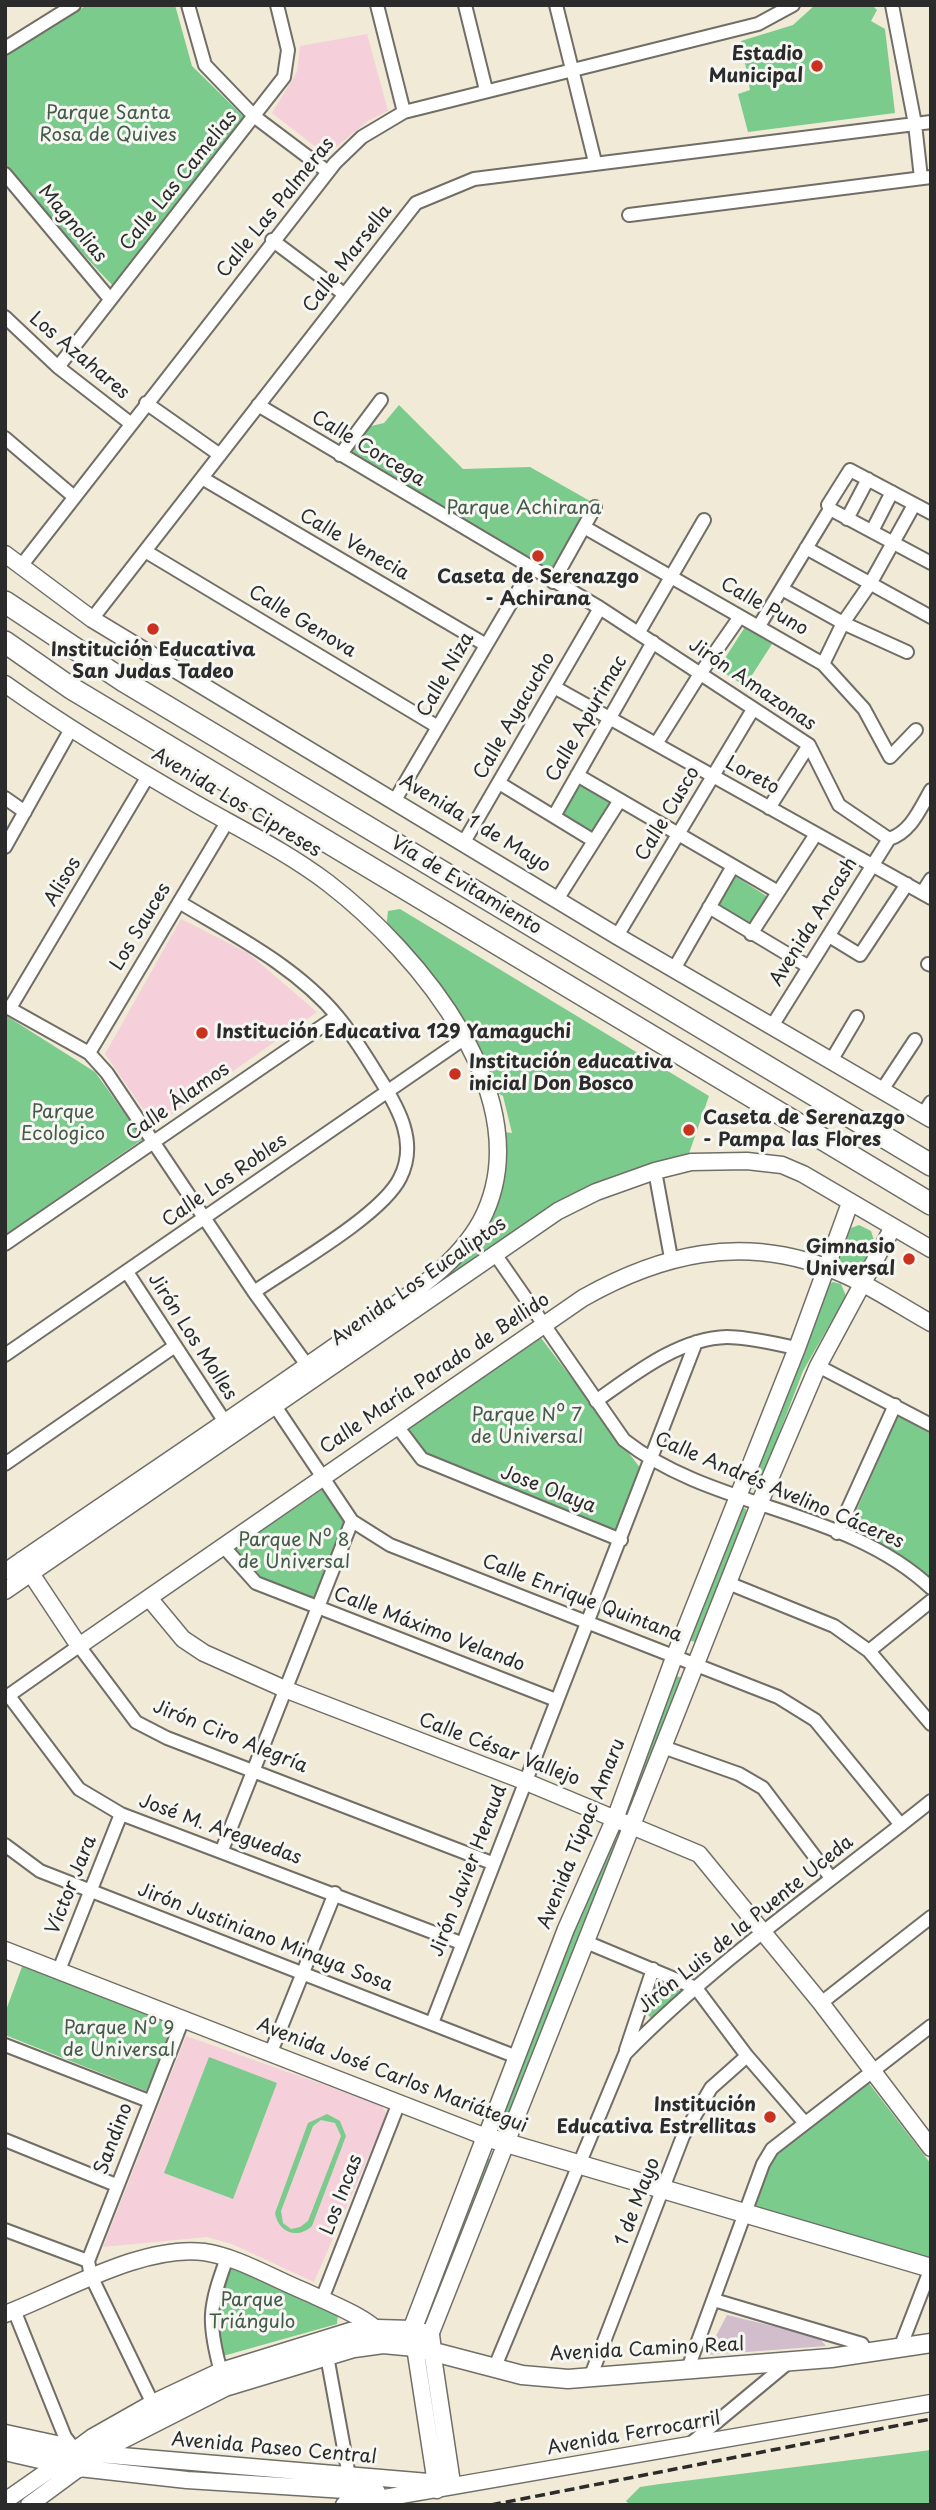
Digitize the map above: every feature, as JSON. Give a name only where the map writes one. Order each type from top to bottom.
[{"type":"highway","name":"Vía de Evitamiento","points":[[5,602],[124,681],[931,1165]]},
{"type":"highway","name":"Vía de Evitamiento","points":[[5,642],[83,695],[931,1204]]},
{"type":"main road","name":"Avenida José Carlos Mariátegui","points":[[486,2137],[931,2269]]},
{"type":"main road","name":"Avenida Túpac Amaru","points":[[422,2340],[486,2137]]},
{"type":"main road","name":"Avenida Camino Real","points":[[58,2464],[77,2459],[153,2404],[221,2372],[337,2335],[422,2340],[494,2369],[546,2378],[590,2378],[789,2362],[867,2354],[931,2343]]},
{"type":"main road","name":"Avenida Camino Real","points":[[98,2454],[160,2418],[225,2386],[354,2348],[380,2336]]},
{"type":"main road","points":[[5,2434],[77,2459]]},
{"type":"main road","points":[[5,2451],[58,2464]]},
{"type":"main road","name":"Avenida Paseo Central","points":[[77,2459],[98,2454]]},
{"type":"street","points":[[5,48],[74,5]]},
{"type":"street","points":[[188,5],[205,65],[255,117],[328,172]]},
{"type":"street","name":"Calle Las Camelias","points":[[58,367],[284,77],[288,50],[277,5]]},
{"type":"street","points":[[377,5],[404,112]]},
{"type":"street","points":[[465,5],[486,90]]},
{"type":"street","points":[[556,5],[595,162]]},
{"type":"street","name":"Calle Las Palmeras","points":[[21,566],[272,240],[328,172],[362,137],[404,112],[758,24],[793,5]]},
{"type":"street","points":[[629,215],[926,178],[892,5]]},
{"type":"street","name":"Calle Marsella","points":[[92,620],[416,203],[474,179],[931,122]]},
{"type":"street","name":"Magnolias","points":[[5,174],[110,299]]},
{"type":"street","points":[[272,240],[344,294]]},
{"type":"street","name":"Los Azahares","points":[[5,317],[58,367],[130,423]]},
{"type":"street","points":[[340,455],[381,400]]},
{"type":"street","points":[[146,403],[220,455]]},
{"type":"street","name":"Calle Corcega","points":[[258,405],[639,632]]},
{"type":"street","points":[[5,438],[73,496]]},
{"type":"street","points":[[931,513],[850,470],[828,505],[847,519],[931,563]]},
{"type":"street","name":"Calle Venecia","points":[[202,478],[486,645]]},
{"type":"street","points":[[847,519],[868,479]]},
{"type":"street","points":[[872,531],[892,492]]},
{"type":"street","points":[[823,664],[843,623],[870,584],[914,505]]},
{"type":"street","points":[[553,582],[595,507]]},
{"type":"street","points":[[759,626],[830,509]]},
{"type":"street","points":[[639,632],[704,520]]},
{"type":"street","name":"Calle Puno","points":[[584,527],[823,664],[864,709],[890,757],[916,730]]},
{"type":"street","points":[[806,548],[931,617]]},
{"type":"street","name":"Calle Genova","points":[[145,551],[438,727]]},
{"type":"street","name":"Avenida 1 de Mayo","points":[[5,554],[92,620],[674,970],[882,1090],[928,1112]]},
{"type":"street","name":"Calle Niza","points":[[395,800],[531,569]]},
{"type":"street","points":[[782,589],[843,623],[907,652]]},
{"type":"street","name":"Calle Ayacucho","points":[[464,842],[600,608]]},
{"type":"street","points":[[656,744],[739,618]]},
{"type":"street","name":"Jirón Amazonas","points":[[639,632],[752,710],[809,745],[839,805],[889,839]]},
{"type":"street","name":"Calle Apurimac","points":[[554,816],[653,642]]},
{"type":"street","name":"Avenida Los Cipreses","points":[[5,684],[71,729],[148,776],[272,845],[362,910],[417,970],[465,1038],[485,1083],[497,1122],[498,1165],[491,1196],[480,1222],[461,1247]]},
{"type":"street","name":"Loreto","points":[[554,687],[926,896]]},
{"type":"street","name":"Calle Cusco","points":[[617,936],[752,710]]},
{"type":"street","points":[[5,847],[71,729]]},
{"type":"street","points":[[769,808],[809,745]]},
{"type":"street","points":[[577,775],[778,892]]},
{"type":"street","name":"Alisos","points":[[7,1007],[148,776]]},
{"type":"street","points":[[499,783],[594,841]]},
{"type":"street","name":"Avenida Ancash","points":[[772,1026],[889,839],[900,835],[909,825],[931,790]]},
{"type":"street","points":[[5,799],[25,812]]},
{"type":"street","points":[[558,898],[620,800]]},
{"type":"street","name":"Los Sauces","points":[[89,1053],[227,822]]},
{"type":"street","points":[[751,934],[816,834]]},
{"type":"street","points":[[674,970],[733,866]]},
{"type":"street","points":[[926,896],[931,879]]},
{"type":"street","points":[[828,936],[860,955],[907,884]]},
{"type":"street","points":[[179,902],[278,963],[337,1016],[388,1091],[407,1135],[408,1149],[400,1180],[390,1193],[359,1219],[254,1292]]},
{"type":"street","points":[[709,907],[809,967]]},
{"type":"street","points":[[7,1007],[89,1053],[116,1084],[254,1292],[312,1372]]},
{"type":"street","name":"Calle Álamos","points":[[5,1244],[337,1016]]},
{"type":"street","points":[[831,1061],[857,1017]]},
{"type":"street","name":"Calle Los Robles","points":[[5,1355],[465,1038]]},
{"type":"street","points":[[882,1090],[915,1040]]},
{"type":"street","name":"Avenida Los Eucaliptos","points":[[5,1572],[26,1567],[312,1372],[586,1197],[654,1171],[691,1162],[721,1161],[782,1166],[803,1174],[931,1248]]},
{"type":"street","points":[[654,1171],[671,1258]]},
{"type":"street","name":"Avenida Túpac Amaru","points":[[486,2137],[566,1929],[614,1818],[736,1495],[797,1348],[850,1203]]},
{"type":"street","points":[[422,2340],[505,2143],[760,1502],[818,1366],[893,1227]]},
{"type":"street","name":"Avenida Los Eucaliptos","points":[[312,1372],[461,1247]]},
{"type":"street","name":"Calle María Parado de Bellido","points":[[7,1697],[583,1298],[625,1274],[671,1258],[723,1251],[776,1254],[827,1267],[862,1283],[931,1323]]},
{"type":"street","name":"Calle Andrés Avelino Cáceres","points":[[495,1254],[624,1440],[651,1462],[837,1532],[901,1563],[931,1588]]},
{"type":"street","name":"Jirón Los Molles","points":[[127,1272],[225,1422]]},
{"type":"street","points":[[596,1401],[643,1368],[696,1342],[727,1337],[797,1348]]},
{"type":"street","name":"Jirón Javier Heraud","points":[[432,2023],[696,1342]]},
{"type":"street","points":[[5,1464],[175,1346]]},
{"type":"street","points":[[818,1366],[931,1425]]},
{"type":"street","name":"Avenida Los Eucaliptos","points":[[5,1591],[26,1567],[225,1422],[271,1400]]},
{"type":"street","name":"Calle Enrique Quintana","points":[[271,1400],[352,1521],[390,1545],[778,1697],[815,1720],[901,1825]]},
{"type":"street","points":[[837,1532],[895,1405]]},
{"type":"street","name":"Jose Olaya","points":[[397,1426],[422,1459],[621,1540]]},
{"type":"street","points":[[222,1850],[352,1521]]},
{"type":"street","name":"Calle Máximo Velando","points":[[223,1546],[257,1583],[556,1700]]},
{"type":"street","name":"Jirón Ciro Alegría","points":[[26,1567],[79,1646],[136,1722],[167,1738],[492,1863]]},
{"type":"street","points":[[728,1583],[834,1626],[869,1651],[931,1724]]},
{"type":"street","name":"Calle César Vallejo","points":[[149,1598],[183,1639],[204,1653],[287,1690],[524,1781],[699,1854],[928,2139]]},
{"type":"street","points":[[869,1651],[931,1601]]},
{"type":"street","name":"José M. Areguedas","points":[[7,1697],[79,1789],[121,1814],[222,1850],[461,1943]]},
{"type":"street","points":[[663,1747],[739,1774],[763,1788],[831,1878]]},
{"type":"street","name":"Jirón Luis de la Puente Uceda","points":[[494,2369],[625,2054],[663,2015],[763,1932],[931,1801]]},
{"type":"street","name":"Víctor Jara","points":[[59,1970],[121,1814]]},
{"type":"street","name":"Jirón Justiniano Minaya Sosa","points":[[5,1845],[40,1871],[517,2057]]},
{"type":"street","points":[[271,2052],[335,1893]]},
{"type":"street","points":[[821,2003],[931,1917]]},
{"type":"street","points":[[586,1942],[696,1988],[747,2056],[804,2122]]},
{"type":"street","name":"Avenida José Carlos Mariátegui","points":[[5,1950],[486,2137]]},
{"type":"street","points":[[625,2054],[653,1969]]},
{"type":"street","name":"Sandino","points":[[90,2268],[117,2185],[183,2019]]},
{"type":"street","points":[[687,2371],[763,2165],[772,2150],[804,2122],[931,2026]]},
{"type":"street","points":[[5,2046],[149,2101]]},
{"type":"street","name":"1 de Mayo","points":[[590,2378],[683,2136],[711,2088],[747,2056]]},
{"type":"street","name":"Los Incas","points":[[322,2299],[398,2105]]},
{"type":"street","points":[[5,2140],[117,2185]]},
{"type":"street","points":[[5,2230],[90,2268],[153,2404]]},
{"type":"street","points":[[77,2459],[10,2312],[90,2268],[187,2251],[227,2258],[322,2299],[380,2336]]},
{"type":"street","points":[[221,2372],[213,2343],[210,2309],[227,2258]]},
{"type":"street","points":[[900,2348],[931,2269]]},
{"type":"street","points":[[714,2300],[862,2344],[867,2354]]},
{"type":"street","name":"Avenida Túpac Amaru","points":[[422,2340],[442,2485]]},
{"type":"street","points":[[327,2356],[349,2476]]},
{"type":"street","points":[[688,2446],[789,2362]]},
{"type":"street","name":"Avenida Ferrocarril","points":[[344,2505],[413,2494],[442,2485],[471,2485],[931,2403]]},
{"type":"street","name":"Avenida Paseo Central","points":[[98,2454],[442,2485]]},
{"type":"street","name":"Avenida Paseo Central","points":[[77,2459],[187,2480],[413,2494]]},
{"type":"street","name":"Avenida Camino Real","points":[[29,2505],[77,2459]]},
{"type":"street","name":"Avenida Camino Real","points":[[5,2501],[58,2464]]},
{"type":"shaded area","points":[[367,34],[388,111],[368,121],[326,155],[272,113],[297,72],[300,46]]},
{"type":"shaded area","name":"Institución Educativa 129 Yamaguchi","points":[[181,919],[248,953],[317,1012],[155,1126],[105,1054]]},
{"type":"shaded area","points":[[186,2036],[381,2105],[387,2114],[314,2282],[232,2244],[207,2237],[103,2247]]},
{"type":"shaded area","points":[[727,2315],[818,2337],[826,2346],[706,2355]]},
{"type":"green space","name":"Parque Santa Rosa de Quives","points":[[87,5],[175,5],[192,66],[245,118],[114,287],[30,198],[5,167],[5,56]]},
{"type":"green space","name":"Estadio Municipal","points":[[815,5],[872,5],[877,10],[871,21],[885,29],[895,113],[748,132],[738,94],[750,90],[741,41],[793,25]]},
{"type":"green space","name":"Parque Achirana","points":[[399,405],[463,469],[530,467],[590,501],[553,572],[348,455],[367,427],[384,423]]},
{"type":"green space","points":[[745,627],[772,644],[745,686],[718,669]]},
{"type":"green space","points":[[576,781],[615,804],[595,836],[558,814]]},
{"type":"green space","points":[[735,876],[768,897],[750,929],[714,907]]},
{"type":"green space","points":[[400,909],[709,1096],[687,1159],[624,1173],[582,1191],[462,1271],[459,1268],[321,1367],[477,1237],[504,1132],[512,1133],[503,1096],[494,1091],[386,929],[388,911]]},
{"type":"green space","name":"Parque Ecologico","points":[[5,1015],[95,1072],[143,1139],[5,1235]]},
{"type":"green space","points":[[859,1225],[871,1231],[874,1240],[871,1252],[861,1269],[850,1269],[845,1267],[839,1257],[851,1228]]},
{"type":"green space","points":[[833,1282],[841,1284],[846,1296],[803,1371],[758,1489],[747,1488],[827,1285]]},
{"type":"green space","name":"Parque Nº 7 de Universal","points":[[541,1338],[641,1469],[615,1533],[419,1453],[404,1431]]},
{"type":"green space","points":[[898,1415],[931,1434],[931,1580],[887,1548],[848,1530]]},
{"type":"green space","name":"Parque Nº 8 de Universal","points":[[323,1489],[346,1520],[314,1599],[256,1575],[234,1550]]},
{"type":"green space","points":[[741,1507],[746,1509],[746,1515],[695,1642],[686,1639]]},
{"type":"green space","points":[[672,1674],[682,1678],[633,1804],[624,1800]]},
{"type":"green space","points":[[609,1837],[618,1841],[507,2124],[499,2120]]},
{"type":"green space","name":"Parque Nº 9 de Universal","points":[[23,1964],[176,2021],[146,2091],[5,2035],[5,2013]]},
{"type":"green space","points":[[656,1978],[683,1992],[651,2018],[647,2014]]},
{"type":"green space","points":[[209,2057],[277,2083],[233,2199],[164,2173]]},
{"type":"green space","points":[[868,2082],[931,2164],[931,2260],[754,2210],[772,2160],[784,2146]]},
{"type":"green space","points":[[327,2114],[340,2121],[346,2136],[312,2226],[300,2233],[294,2233],[280,2225],[275,2213],[308,2123]],"holes":[[[321,2120],[335,2123],[341,2136],[308,2221],[291,2229],[283,2223],[281,2211],[313,2126]]]},
{"type":"green space","points":[[484,2156],[493,2161],[426,2328],[418,2329]]},
{"type":"green space","name":"Parque Triángulo","points":[[227,2265],[338,2313],[337,2324],[223,2356],[215,2311]]},
{"type":"green space","points":[[931,2450],[931,2505],[630,2505],[626,2501],[640,2487]]},
{"type":"railway","points":[[491,2505],[931,2419]]},
{"type":"place","name":"Estadio Municipal","points":[[817,66]]},
{"type":"place","name":"Caseta de Serenazgo - Achirana","points":[[538,556]]},
{"type":"place","name":"Institución Educativa San Judas Tadeo","points":[[153,629]]},
{"type":"place","name":"Institución Educativa 129 Yamaguchi","points":[[202,1033]]},
{"type":"place","name":"Institución educativa inicial Don Bosco","points":[[455,1074]]},
{"type":"place","name":"Caseta de Serenazgo - Pampa las Flores","points":[[689,1130]]},
{"type":"place","name":"Gimnasio Universal","points":[[909,1259]]},
{"type":"place","name":"Institución Educativa Estrellitas","points":[[770,2117]]}]
